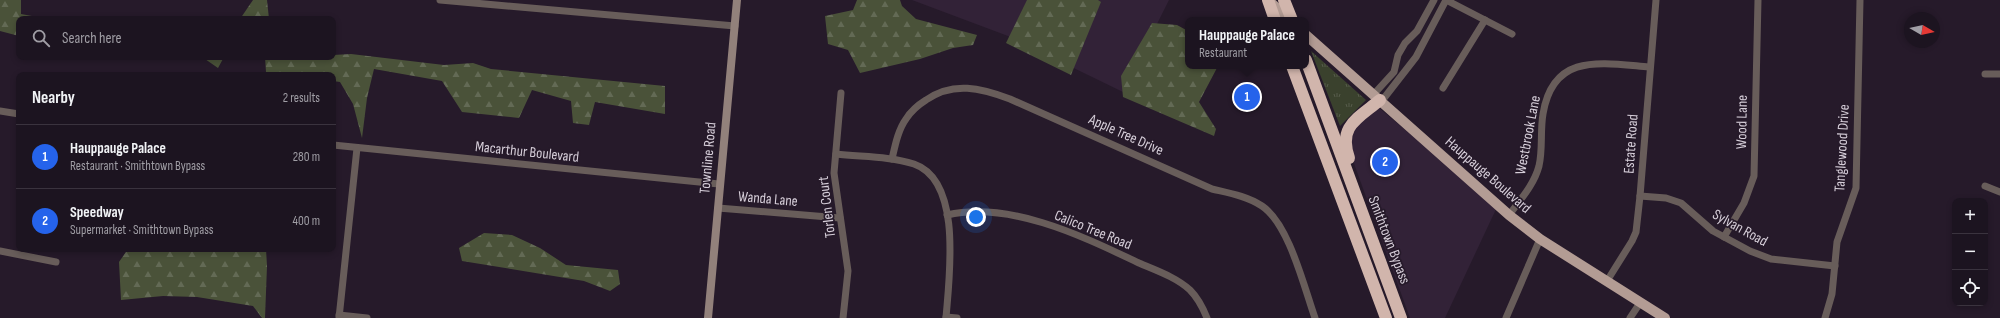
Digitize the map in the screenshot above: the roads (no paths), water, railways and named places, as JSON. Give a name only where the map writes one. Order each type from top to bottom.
[{"type":"highway","points":[[1268,0],[1274,17]]},
{"type":"highway","points":[[1284,0],[1290,17]]},
{"type":"highway","name":"Smithtown Bypass","points":[[1309,68],[1401,318]]},
{"type":"highway","name":"Smithtown Bypass","points":[[1293,69],[1386,318]]},
{"type":"highway","points":[[1358,204],[1360,196],[1346,147],[1345,137],[1354,121],[1378,99]]},
{"type":"main road","points":[[1268,0],[1288,17]]},
{"type":"main road","name":"Hauppauge Boulevard","points":[[1309,37],[1509,215],[1540,239],[1665,318]]},
{"type":"street","points":[[440,0],[735,26]]},
{"type":"street","name":"Townline Road","points":[[708,318],[719,184],[737,0]]},
{"type":"street","points":[[1378,99],[1394,72],[1398,55],[1409,39],[1417,31],[1434,0]]},
{"type":"street","points":[[1378,99],[1402,76],[1421,48],[1446,0],[1512,34]]},
{"type":"street","name":"Estate Road","points":[[1607,281],[1636,232],[1656,0]]},
{"type":"street","name":"Wood Lane","points":[[1724,237],[1744,203],[1754,176],[1758,0]]},
{"type":"street","name":"Tanglewood Drive","points":[[1825,318],[1832,294],[1837,242],[1856,188],[1860,0]]},
{"type":"street","points":[[1442,88],[1485,20]]},
{"type":"street","points":[[1409,39],[1421,48]]},
{"type":"street","name":"Westbrook Lane","points":[[1509,215],[1532,184],[1539,166],[1542,147],[1543,114],[1549,94],[1557,79],[1565,71],[1577,66],[1596,63],[1650,67]]},
{"type":"street","points":[[1985,74],[2000,74]]},
{"type":"street","name":"Apple Tree Drive","points":[[892,159],[905,119],[917,106],[933,95],[952,88],[967,87],[986,90],[1010,99],[1212,189],[1244,197],[1261,205],[1272,214],[1285,234],[1315,318]]},
{"type":"street","name":"Torlen Court","points":[[841,93],[834,173],[848,271],[843,318]]},
{"type":"street","points":[[0,112],[16,114]]},
{"type":"street","name":"Macarthur Boulevard","points":[[336,145],[719,184]]},
{"type":"street","points":[[357,148],[339,317],[367,318]]},
{"type":"street","points":[[836,154],[892,159],[914,164],[928,171],[940,191],[947,215],[950,267],[946,317],[957,318]]},
{"type":"street","points":[[1984,186],[2000,192]]},
{"type":"street","name":"Sylvan Road","points":[[1640,196],[1666,198],[1681,203],[1700,221],[1724,237],[1750,251],[1771,259],[1835,266]]},
{"type":"street","name":"Wanda Lane","points":[[718,208],[840,218]]},
{"type":"street","name":"Calico Tree Road","points":[[947,215],[965,211],[992,211],[1011,215],[1082,236],[1170,277],[1190,290],[1202,305],[1208,318]]},
{"type":"street","points":[[1506,318],[1540,239]]},
{"type":"street","points":[[0,251],[56,262]]},
{"type":"street","points":[[1630,318],[1640,303]]},
{"type":"place","name":"Hauppauge Palace","points":[[1247,97]]},
{"type":"place","name":"Speedway","points":[[1385,162]]}]
